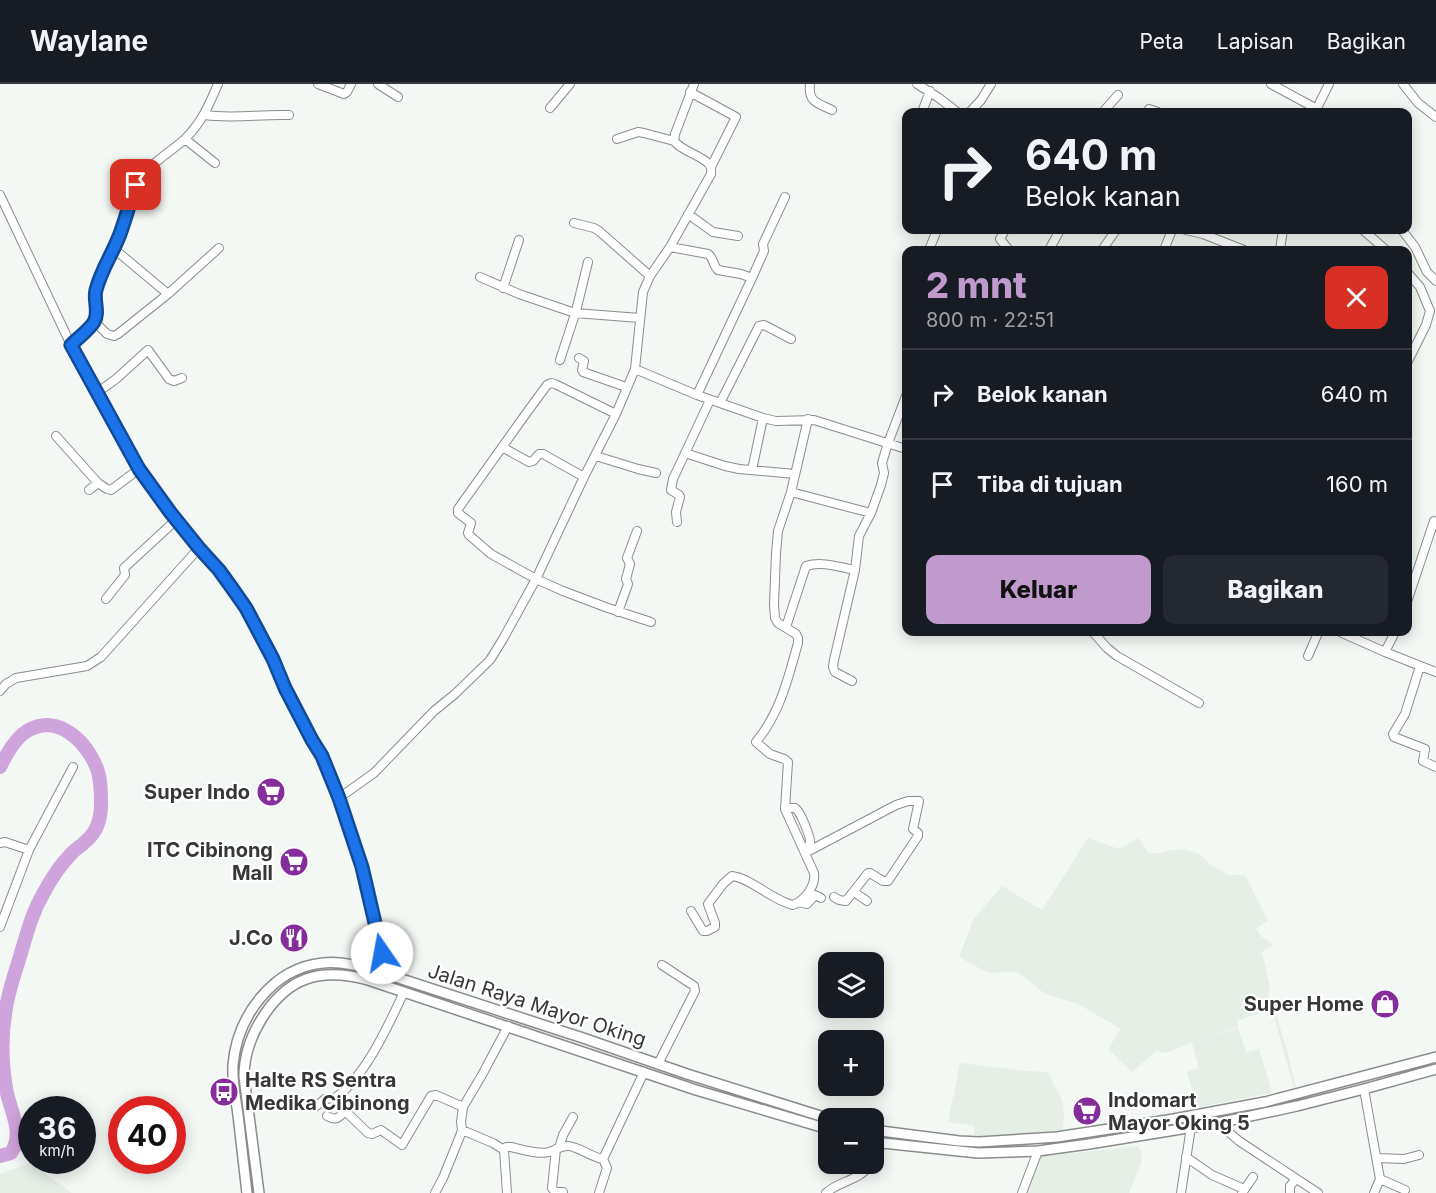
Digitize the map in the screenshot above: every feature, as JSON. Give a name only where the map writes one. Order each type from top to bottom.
[{"type":"main road","name":"Jalan Raya Mayor Oking","points":[[247,1193],[233,1077],[236,1045],[246,1018],[267,991],[298,969],[326,962],[347,963],[377,971],[818,1115]]},
{"type":"main road","name":"Jalan Raya Mayor Oking","points":[[258,1193],[244,1077],[249,1043],[258,1025],[279,996],[302,980],[322,975],[339,974],[374,982],[718,1097],[818,1127]]},
{"type":"main road","points":[[530,1034],[534,1023]]},
{"type":"main road","points":[[884,1131],[959,1141],[999,1142],[1058,1137],[1276,1100],[1436,1057]]},
{"type":"main road","points":[[884,1144],[978,1153],[1038,1151],[1218,1123],[1297,1106],[1436,1069]]},
{"type":"main road","points":[[718,1097],[721,1085]]},
{"type":"main road","points":[[1166,1120],[1169,1131]]},
{"type":"street","points":[[71,345],[94,321],[96,290],[119,235],[136,185],[157,160],[185,139],[205,115],[218,84]]},
{"type":"street","points":[[318,84],[344,94],[351,84]]},
{"type":"street","points":[[378,84],[398,97]]},
{"type":"street","points":[[550,108],[570,84]]},
{"type":"street","points":[[674,141],[694,84]]},
{"type":"street","points":[[810,84],[810,95],[814,102],[832,110]]},
{"type":"street","points":[[917,84],[927,88],[952,108]]},
{"type":"street","points":[[974,108],[992,84]]},
{"type":"street","points":[[1271,84],[1311,108]]},
{"type":"street","points":[[1317,108],[1329,84]]},
{"type":"street","points":[[1402,84],[1418,103],[1436,117]]},
{"type":"street","points":[[923,108],[927,88]]},
{"type":"street","points":[[339,798],[374,773],[434,711],[490,660],[536,579],[616,414],[635,369],[643,292],[650,276],[670,247],[709,178],[711,167],[736,117],[690,92]]},
{"type":"street","points":[[1107,108],[1118,95]]},
{"type":"street","points":[[205,115],[233,117],[289,114]]},
{"type":"street","points":[[617,139],[644,132],[674,141],[680,148],[711,167]]},
{"type":"street","points":[[185,139],[215,163]]},
{"type":"street","points":[[0,195],[71,345],[139,469],[152,489],[226,579],[246,608],[273,659],[285,688],[322,756],[362,867],[381,944],[382,958],[374,982]]},
{"type":"street","points":[[697,395],[764,251],[765,240],[785,196]]},
{"type":"street","points":[[688,214],[712,232],[738,236]]},
{"type":"street","points":[[574,223],[599,231],[650,276]]},
{"type":"street","points":[[1208,234],[1235,246]]},
{"type":"street","points":[[1367,234],[1377,246]]},
{"type":"street","points":[[1405,234],[1415,247],[1427,272],[1436,281]]},
{"type":"street","points":[[504,288],[519,240]]},
{"type":"street","points":[[670,247],[708,254],[712,257],[718,270],[752,278]]},
{"type":"street","points":[[113,248],[168,294]]},
{"type":"street","points":[[94,321],[107,334],[114,336],[168,294],[219,248]]},
{"type":"street","points":[[560,360],[588,262]]},
{"type":"street","points":[[480,277],[575,313],[640,318]]},
{"type":"street","points":[[1412,280],[1420,287],[1430,311],[1412,353]]},
{"type":"street","points":[[720,403],[759,326],[764,325],[791,339]]},
{"type":"street","points":[[98,392],[148,350],[169,379],[174,381],[182,378]]},
{"type":"street","points":[[579,358],[584,362],[583,372],[626,387]]},
{"type":"street","points":[[635,369],[710,400],[763,418],[776,421],[808,419],[902,448]]},
{"type":"street","points":[[616,414],[551,383],[502,447],[458,509],[458,513],[471,523],[468,534],[491,554],[563,591],[651,622]]},
{"type":"street","points":[[676,522],[680,497],[671,489],[710,400]]},
{"type":"street","points":[[852,681],[837,674],[833,668],[855,570],[858,540],[871,513],[884,474],[882,464],[902,406]]},
{"type":"street","points":[[752,470],[763,418]]},
{"type":"street","points":[[691,912],[703,931],[715,927],[708,904],[732,876],[739,877],[793,905],[809,891],[815,879],[785,807],[788,762],[770,754],[756,742],[776,711],[785,691],[798,643],[796,634],[778,623],[775,618],[774,604],[778,531],[791,492],[808,419]]},
{"type":"street","points":[[56,436],[98,483],[107,489],[111,490],[139,469]]},
{"type":"street","points":[[502,447],[529,462],[533,461],[538,454],[543,454],[584,477]]},
{"type":"street","points":[[685,453],[725,466],[795,474]]},
{"type":"street","points":[[596,456],[656,473]]},
{"type":"street","points":[[89,490],[98,483]]},
{"type":"street","points":[[791,492],[871,513]]},
{"type":"street","points":[[106,598],[125,575],[124,568],[176,520]]},
{"type":"street","points":[[1412,588],[1434,521]]},
{"type":"street","points":[[618,612],[628,584],[626,579],[630,564],[627,558],[637,531]]},
{"type":"street","points":[[0,692],[6,684],[16,678],[93,663],[199,548]]},
{"type":"street","points":[[786,627],[806,566],[824,564],[855,570]]},
{"type":"street","points":[[1096,636],[1117,657],[1200,703]]},
{"type":"street","points":[[1308,656],[1317,636]]},
{"type":"street","points":[[1350,636],[1436,672]]},
{"type":"street","points":[[1385,652],[1393,636]]},
{"type":"street","points":[[1420,666],[1405,714],[1393,734],[1394,737],[1425,749],[1423,761],[1436,767]]},
{"type":"street","points":[[0,927],[29,850],[73,767]]},
{"type":"street","points":[[805,852],[889,808],[908,801],[919,801],[913,829],[918,832],[918,836],[894,873],[886,882],[868,873],[846,901],[834,897]]},
{"type":"street","points":[[0,843],[5,842],[29,850]]},
{"type":"street","points":[[854,892],[867,902]]},
{"type":"street","points":[[799,902],[807,904],[814,895],[821,898]]},
{"type":"street","points":[[658,1064],[695,991],[694,986],[663,965]]},
{"type":"street","points":[[315,1107],[324,1099],[336,1098],[352,1082],[388,1026],[404,992]]},
{"type":"street","points":[[435,1193],[462,1130],[463,1107],[508,1026]]},
{"type":"street","points":[[599,1193],[607,1168],[603,1159],[644,1072]]},
{"type":"street","points":[[1364,1089],[1380,1179],[1374,1193]]},
{"type":"street","points":[[336,1098],[341,1107],[368,1133],[372,1134],[381,1130],[402,1145],[431,1096],[436,1095],[463,1107]]},
{"type":"street","points":[[327,1116],[334,1120],[338,1119],[345,1111]]},
{"type":"street","points":[[563,1192],[555,1192],[552,1188],[557,1148],[573,1118]]},
{"type":"street","points":[[1218,1123],[1239,1141],[1318,1193]]},
{"type":"street","points":[[1181,1193],[1191,1127]]},
{"type":"street","points":[[462,1130],[504,1150]]},
{"type":"street","points":[[504,1150],[506,1147],[511,1147],[543,1153],[571,1146],[595,1158],[603,1159]]},
{"type":"street","points":[[504,1150],[507,1193]]},
{"type":"street","points":[[1022,1193],[1038,1151]]},
{"type":"street","points":[[1377,1158],[1404,1159],[1419,1155]]},
{"type":"street","points":[[1186,1157],[1212,1175],[1243,1191],[1252,1177]]},
{"type":"street","points":[[827,1192],[862,1174]]},
{"type":"street","points":[[1290,1193],[1290,1186],[1296,1179]]},
{"type":"street","points":[[1380,1179],[1405,1190]]},
{"type":"shaded area","points":[[1088,838],[1119,849],[1138,838],[1149,853],[1184,849],[1200,854],[1211,865],[1229,875],[1245,875],[1268,920],[1256,929],[1262,937],[1274,945],[1262,952],[1270,986],[1268,996],[1274,1006],[1296,1089],[1294,1089],[1272,1009],[1237,1021],[1238,1027],[1193,1043],[1238,1028],[1246,1052],[1259,1049],[1272,1093],[1194,1108],[1194,1096],[1187,1072],[1199,1068],[1192,1043],[1165,1053],[1156,1051],[1132,1072],[1108,1049],[1121,1029],[1078,1004],[1044,993],[1017,972],[988,973],[959,957],[973,920],[1002,886],[1042,910]]},
{"type":"shaded area","points":[[960,1063],[1048,1072],[1062,1100],[1063,1130],[984,1137],[974,1135],[974,1126],[948,1122]]},
{"type":"shaded area","points":[[1138,1146],[1142,1160],[1129,1193],[1025,1193],[1038,1157]]},
{"type":"shaded area","points":[[18,1167],[18,1174],[45,1174],[72,1193],[0,1193],[0,1174]]},
{"type":"waterway","points":[[0,767],[15,742],[27,731],[38,726],[58,727],[76,738],[90,754],[98,773],[101,804],[96,829],[64,862],[39,901],[12,984],[4,1024],[2,1051],[6,1088],[17,1137],[11,1153],[0,1156]]},
{"type":"place","name":"Super Indo","points":[[271,792]]},
{"type":"place","name":"ITC Cibinong Mall","points":[[294,862]]},
{"type":"place","name":"J.Co","points":[[294,938]]},
{"type":"place","name":"Super Home","points":[[1385,1004]]},
{"type":"place","name":"Halte RS Sentra Medika Cibinong","points":[[224,1092]]},
{"type":"place","name":"Indomart Mayor Oking 5","points":[[1087,1111]]},
{"type":"route","points":[[136,185],[119,235],[96,290],[94,321],[71,345],[139,469],[152,489],[232,588],[246,608],[273,659],[285,688],[322,756],[339,798],[362,867],[382,953]]}]
